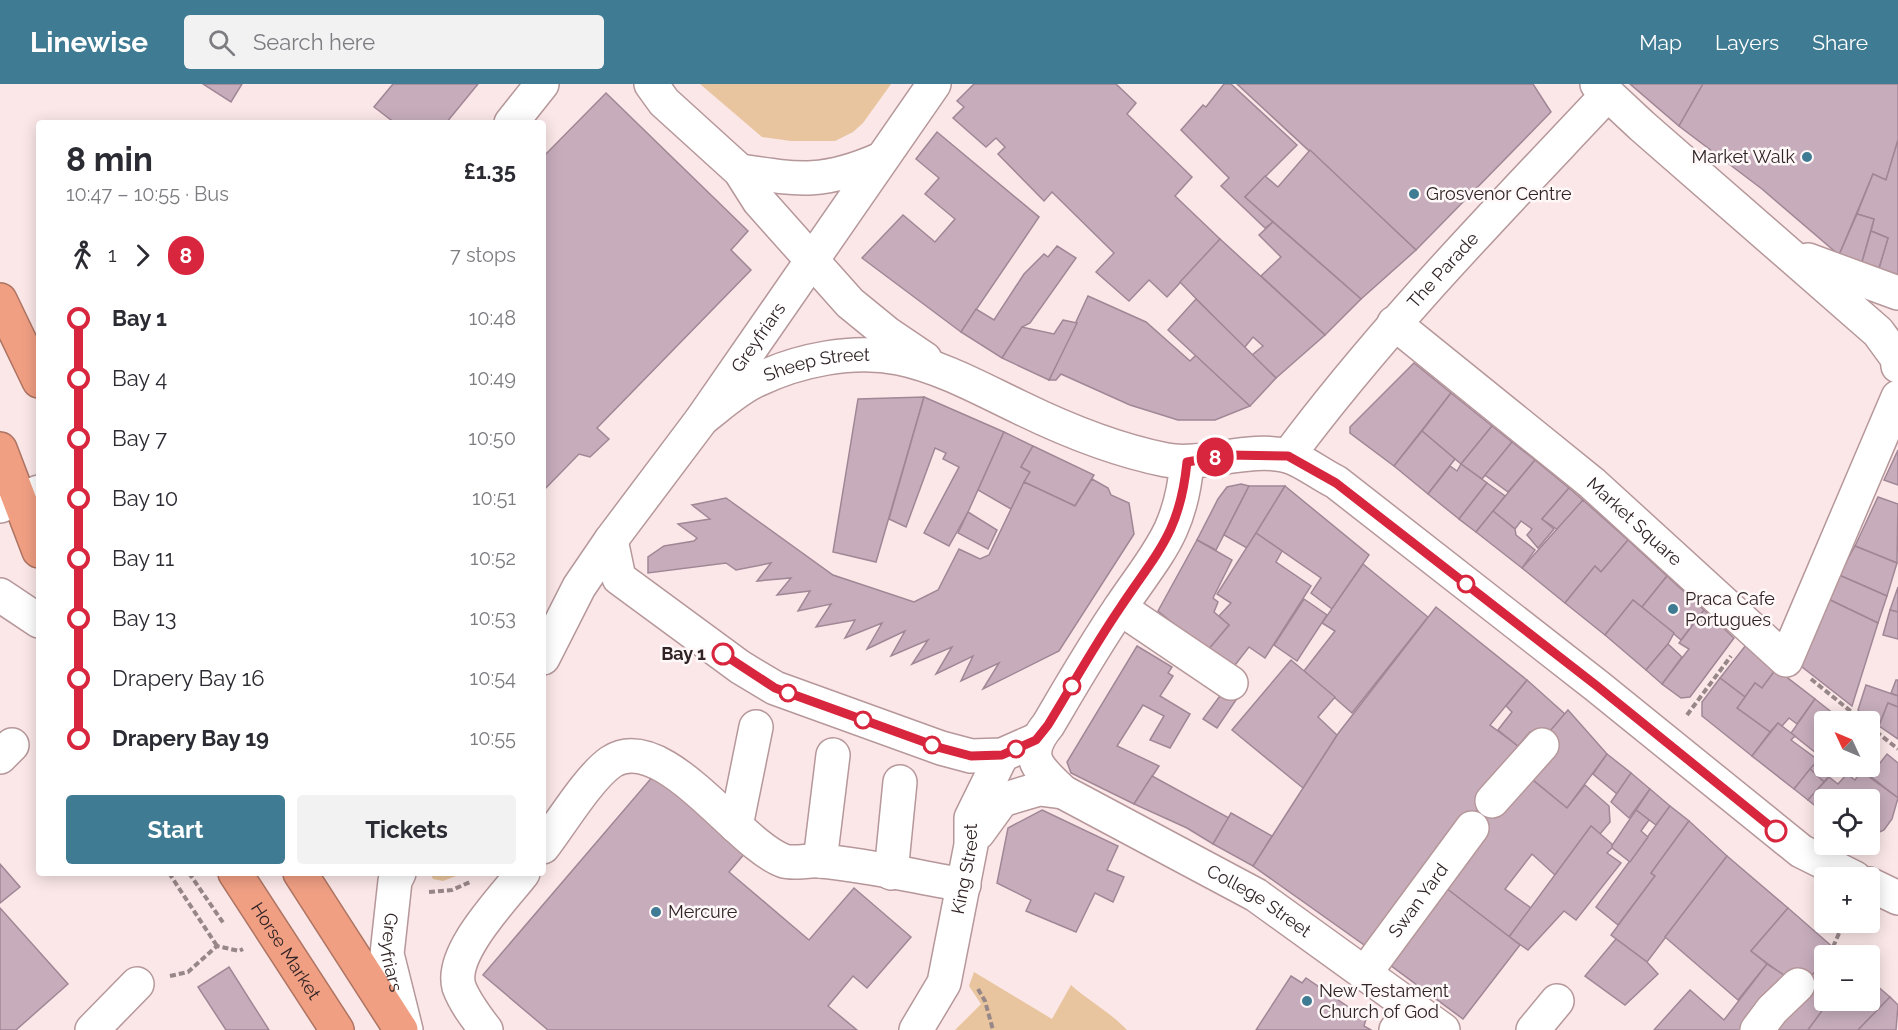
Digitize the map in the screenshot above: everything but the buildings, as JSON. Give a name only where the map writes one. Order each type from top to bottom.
[{"type":"highway","points":[[0,300],[36,373]]},
{"type":"highway","points":[[0,449],[36,543]]},
{"type":"highway","name":"Horse Market","points":[[237,876],[337,1030]]},
{"type":"highway","points":[[302,876],[401,1030]]},
{"type":"street","points":[[512,120],[542,84]]},
{"type":"street","points":[[651,84],[670,108],[740,171],[759,201],[812,259]]},
{"type":"street","name":"Greyfriars","points":[[546,652],[579,587],[611,540],[702,419],[934,84]]},
{"type":"street","points":[[1602,89],[1878,332],[1896,358],[1898,366]]},
{"type":"street","name":"The Parade","points":[[1288,456],[1324,407],[1394,323],[1602,89]]},
{"type":"street","points":[[740,171],[802,180],[821,179],[849,173],[881,159]]},
{"type":"street","points":[[1792,254],[1898,293]]},
{"type":"street","name":"Sheep Street","points":[[812,259],[850,303],[888,334],[944,372]]},
{"type":"street","name":"Market Square","points":[[1394,323],[1592,483],[1786,660]]},
{"type":"street","name":"Sheep Street","points":[[702,419],[756,380],[791,365],[844,357],[871,356],[898,358],[944,372],[1083,434],[1167,460],[1187,462],[1228,455],[1288,456]]},
{"type":"street","points":[[1786,660],[1898,397]]},
{"type":"street","points":[[1288,456],[1336,483],[1666,741],[1801,851],[1833,867]]},
{"type":"street","points":[[611,540],[619,578],[740,667],[775,688],[941,748],[971,756],[1002,755],[1036,740],[1048,725],[1120,608],[1161,550],[1176,520],[1184,495],[1187,462]]},
{"type":"street","name":"Greyfriars","points":[[546,621],[579,587]]},
{"type":"street","points":[[0,595],[36,619]]},
{"type":"street","points":[[1120,608],[1231,683]]},
{"type":"street","points":[[736,826],[756,727]]},
{"type":"street","name":"College Street","points":[[1036,740],[1034,754],[1038,764],[1043,773],[1064,792],[1256,895],[1365,974],[1405,1019],[1443,1030]]},
{"type":"street","points":[[1492,801],[1542,745]]},
{"type":"street","points":[[820,861],[832,755]]},
{"type":"street","name":"King Street","points":[[916,1030],[944,983],[971,845],[971,818],[1002,755]]},
{"type":"street","points":[[546,843],[598,776],[612,762],[630,757],[653,759],[680,776],[736,826],[785,861],[820,861],[964,885]]},
{"type":"street","points":[[891,873],[900,782]]},
{"type":"street","name":"College Street","points":[[971,845],[1002,800],[1039,789],[1064,792]]},
{"type":"street","name":"Swan Yard","points":[[1365,974],[1472,828]]},
{"type":"street","name":"Greyfriars","points":[[397,876],[387,954],[406,1030]]},
{"type":"street","points":[[486,1030],[467,1003],[459,984],[459,967],[465,949],[521,876]]},
{"type":"street","points":[[1880,889],[1898,898]]},
{"type":"street","points":[[92,1030],[137,984]]},
{"type":"street","points":[[1757,1030],[1772,1010],[1798,985]]},
{"type":"street","points":[[1533,1030],[1557,1001]]},
{"type":"path","points":[[1666,741],[1751,629]]},
{"type":"path","points":[[1786,660],[1849,711]]},
{"type":"path","points":[[1880,735],[1898,749]]},
{"type":"path","points":[[171,876],[218,946],[239,951],[251,945]]},
{"type":"path","points":[[191,876],[224,924]]},
{"type":"path","points":[[429,892],[452,890],[479,877]]},
{"type":"path","points":[[137,984],[188,972],[218,946]]},
{"type":"shaded area","points":[[700,84],[891,84],[863,123],[853,132],[835,141],[791,141],[762,137]]},
{"type":"shaded area","points":[[432,876],[456,876],[443,881],[433,879]]},
{"type":"shaded area","points":[[974,972],[1052,1019],[1071,985],[1127,1030],[955,1030],[981,1004],[969,986]]},
{"type":"bus line","name":"8","points":[[723,654],[775,688],[941,748],[971,756],[1002,755],[1036,740],[1048,725],[1120,608],[1161,550],[1176,520],[1184,495],[1187,462],[1228,455],[1288,456],[1336,483],[1597,686],[1776,831]]},
{"type":"place","name":"Market Walk","points":[[1807,157]]},
{"type":"place","name":"Grosvenor Centre","points":[[1414,194]]},
{"type":"place","name":"Praca Cafe Portugues","points":[[1673,609]]},
{"type":"place","name":"Bay 1","points":[[723,654]]},
{"type":"place","name":"Mercure","points":[[656,912]]},
{"type":"place","name":"New Testament Church of God","points":[[1307,1001]]}]
